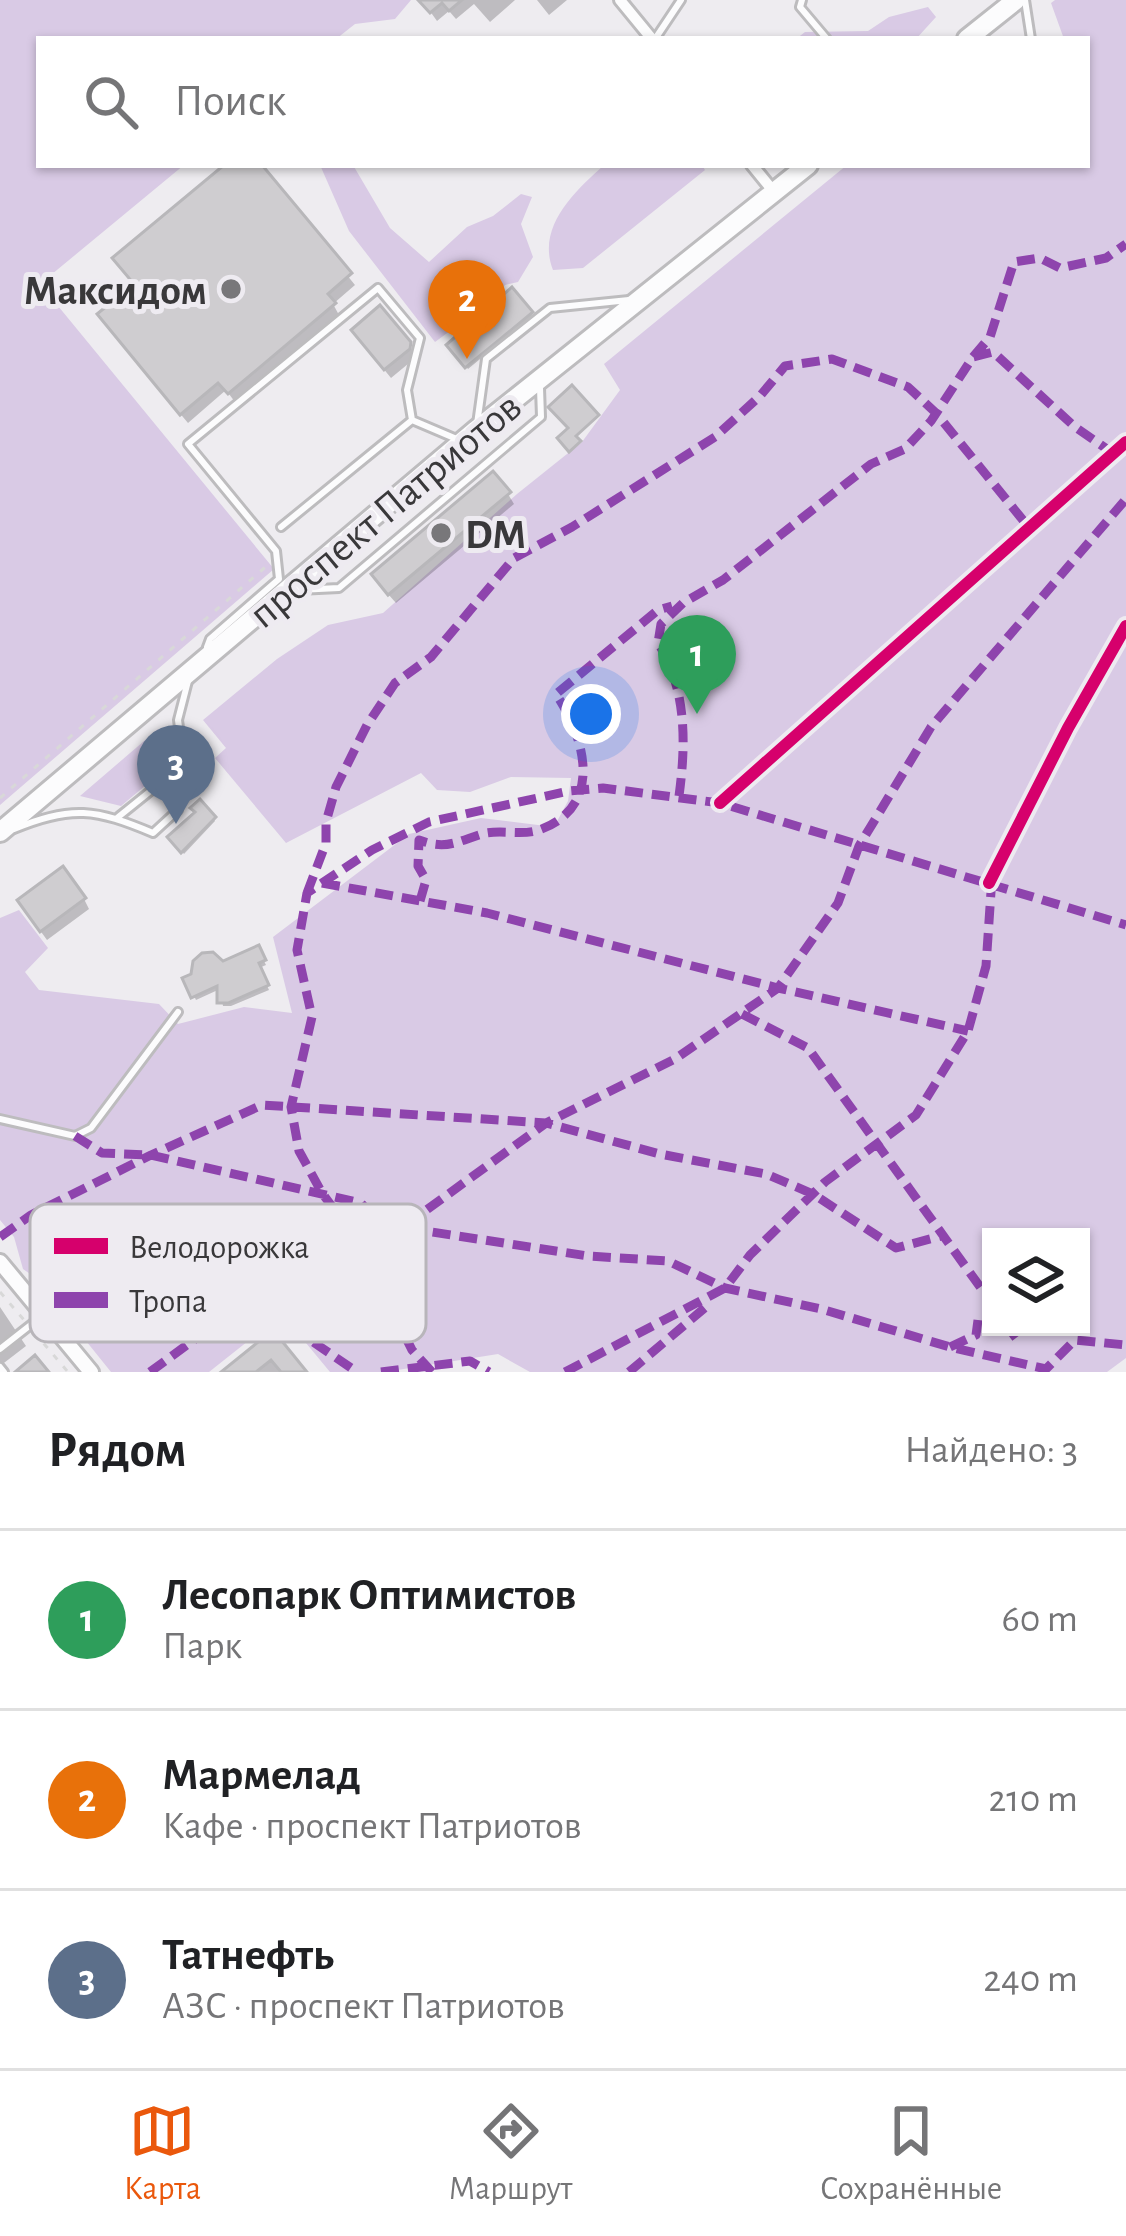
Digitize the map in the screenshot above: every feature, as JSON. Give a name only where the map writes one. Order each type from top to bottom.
[{"type":"highway","points":[[971,36],[1021,0]]},
{"type":"highway","name":"проспект Патриотов","points":[[0,834],[470,436],[804,168]]},
{"type":"street","points":[[620,0],[650,36]]},
{"type":"street","points":[[754,168],[774,192]]},
{"type":"street","points":[[2,1262],[30,1297]]},
{"type":"street","points":[[67,1342],[91,1372]]},
{"type":"lane","points":[[655,36],[681,0]]},
{"type":"lane","points":[[802,0],[800,7],[824,36]]},
{"type":"lane","points":[[1021,0],[1030,36]]},
{"type":"lane","points":[[0,834],[49,814],[80,810],[153,832],[178,810],[184,764],[178,720],[196,667],[210,639],[279,579],[277,556],[188,444],[378,288],[420,338],[407,390],[412,419]]},
{"type":"lane","points":[[412,419],[470,436],[486,359],[502,346],[550,308],[639,299]]},
{"type":"lane","points":[[285,591],[339,588],[541,417],[539,379]]},
{"type":"lane","points":[[281,527],[412,419]]},
{"type":"lane","points":[[117,818],[184,764]]},
{"type":"lane","points":[[0,1119],[75,1136],[91,1128],[178,1012]]},
{"type":"lane","points":[[0,1349],[30,1325]]},
{"type":"path","points":[[0,799],[277,556]]},
{"type":"shaded area","points":[[0,0],[411,0],[395,19],[355,24],[340,36],[36,36],[36,168],[180,168],[40,284],[274,569],[0,805]]},
{"type":"shaded area","points":[[1126,0],[1126,1358],[1107,1372],[530,1372],[498,1354],[385,1372],[330,1372],[305,1342],[426,1342],[426,1204],[30,1204],[30,1274],[23,1269],[14,1237],[0,1220],[0,918],[19,910],[48,948],[25,972],[39,990],[159,1004],[178,1024],[244,1007],[292,1013],[273,937],[409,834],[481,818],[554,827],[568,801],[571,778],[511,777],[470,792],[437,790],[421,773],[286,843],[215,758],[226,748],[203,720],[277,659],[328,625],[383,613],[582,442],[620,390],[604,364],[843,168],[1090,168],[1090,36],[1063,36],[1051,3]]},
{"type":"shaded area","points":[[928,7],[936,17],[919,36],[800,36],[805,32],[868,31],[889,17]]},
{"type":"shaded area","points":[[321,168],[355,168],[390,228],[429,262],[467,227],[493,216],[521,194],[532,197],[521,224],[533,257],[518,282],[505,285],[496,297],[435,342],[349,231]]},
{"type":"shaded area","points":[[601,168],[705,170],[583,268],[553,270],[550,239],[571,198]]},
{"type":"shaded area","points":[[158,729],[170,765],[121,806],[80,796]]},
{"type":"shaded area","points":[[87,1342],[247,1342],[209,1372],[111,1372]]},
{"type":"building","points":[[418,0],[462,0],[449,11],[442,3],[430,13]]},
{"type":"building","name":"Максидом","points":[[220,168],[264,168],[352,273],[328,294],[336,303],[228,394],[218,383],[180,415],[97,314],[134,284],[112,258]]},
{"type":"building","points":[[512,287],[533,312],[465,368],[446,345]]},
{"type":"building","points":[[380,305],[411,342],[410,349],[384,370],[351,330]]},
{"type":"building","points":[[572,385],[599,415],[576,436],[581,441],[569,452],[557,438],[568,428],[548,407]]},
{"type":"building","name":"DM","points":[[493,471],[511,492],[388,595],[371,574]]},
{"type":"building","points":[[200,799],[216,817],[181,853],[167,837],[195,812],[190,808]]},
{"type":"building","points":[[63,866],[86,898],[40,932],[17,900]]},
{"type":"building","points":[[259,945],[266,960],[259,963],[269,985],[228,1003],[217,1003],[217,986],[191,998],[182,978],[191,974],[193,961],[202,953],[213,952],[223,961]]},
{"type":"building","points":[[258,1342],[283,1342],[307,1372],[281,1372],[271,1360],[256,1372],[221,1372]]},
{"type":"building","points":[[35,1355],[49,1372],[15,1372]]},
{"type":"marked path","points":[[973,357],[990,337],[1014,262],[1040,258],[1060,268],[1106,258],[1126,244]]},
{"type":"marked path","points":[[679,796],[682,717],[674,679],[658,643],[661,624],[871,464],[905,449],[931,421],[973,357],[993,352],[1075,427],[1114,454]]},
{"type":"marked path","points":[[307,893],[326,843],[326,822],[336,787],[367,725],[395,683],[431,657],[514,558],[715,437],[785,366],[832,359],[908,387],[936,413],[1031,530]]},
{"type":"marked path","points":[[426,1210],[546,1123],[675,1059],[778,988],[838,903],[859,846],[931,727],[1126,499]]},
{"type":"marked path","points":[[420,901],[426,880],[418,866],[419,840],[444,845],[489,833],[532,832],[560,819],[573,805],[581,789],[581,751],[556,694],[658,610],[672,606]]},
{"type":"marked path","points":[[330,1204],[299,1151],[291,1107],[312,1017],[297,950],[307,893],[372,850],[429,822],[603,788],[720,803],[1126,925]]},
{"type":"marked path","points":[[565,1372],[725,1288],[750,1255],[825,1182],[916,1115],[968,1031],[986,966],[992,877]]},
{"type":"marked path","points":[[322,883],[487,913],[968,1031]]},
{"type":"marked path","points":[[742,1014],[808,1048],[982,1290]]},
{"type":"marked path","points":[[53,1204],[262,1105],[546,1123],[660,1154],[766,1174],[813,1194],[896,1248],[945,1235]]},
{"type":"marked path","points":[[75,1136],[102,1153],[151,1155],[362,1204]]},
{"type":"marked path","points":[[0,1237],[30,1216]]},
{"type":"marked path","points":[[426,1231],[588,1256],[668,1261],[725,1288],[1046,1369],[1075,1340],[1126,1345]]},
{"type":"marked path","points":[[629,1372],[707,1306]]},
{"type":"marked path","points":[[950,1347],[976,1335],[978,1320]]},
{"type":"marked path","points":[[150,1372],[191,1342]]},
{"type":"marked path","points":[[313,1342],[357,1372]]},
{"type":"marked path","points":[[408,1342],[432,1372]]},
{"type":"marked path","points":[[381,1372],[470,1361],[489,1372]]},
{"type":"cycle path","points":[[720,803],[1126,442]]},
{"type":"cycle path","points":[[989,883],[1126,626]]},
{"type":"place","name":"Максидом","points":[[231,289]]},
{"type":"place","name":"Мармелад","points":[[467,359]]},
{"type":"place","name":"DM","points":[[441,533]]},
{"type":"place","name":"Лесопарк Оптимистов","points":[[697,714]]},
{"type":"place","name":"Татнефть","points":[[176,824]]}]
